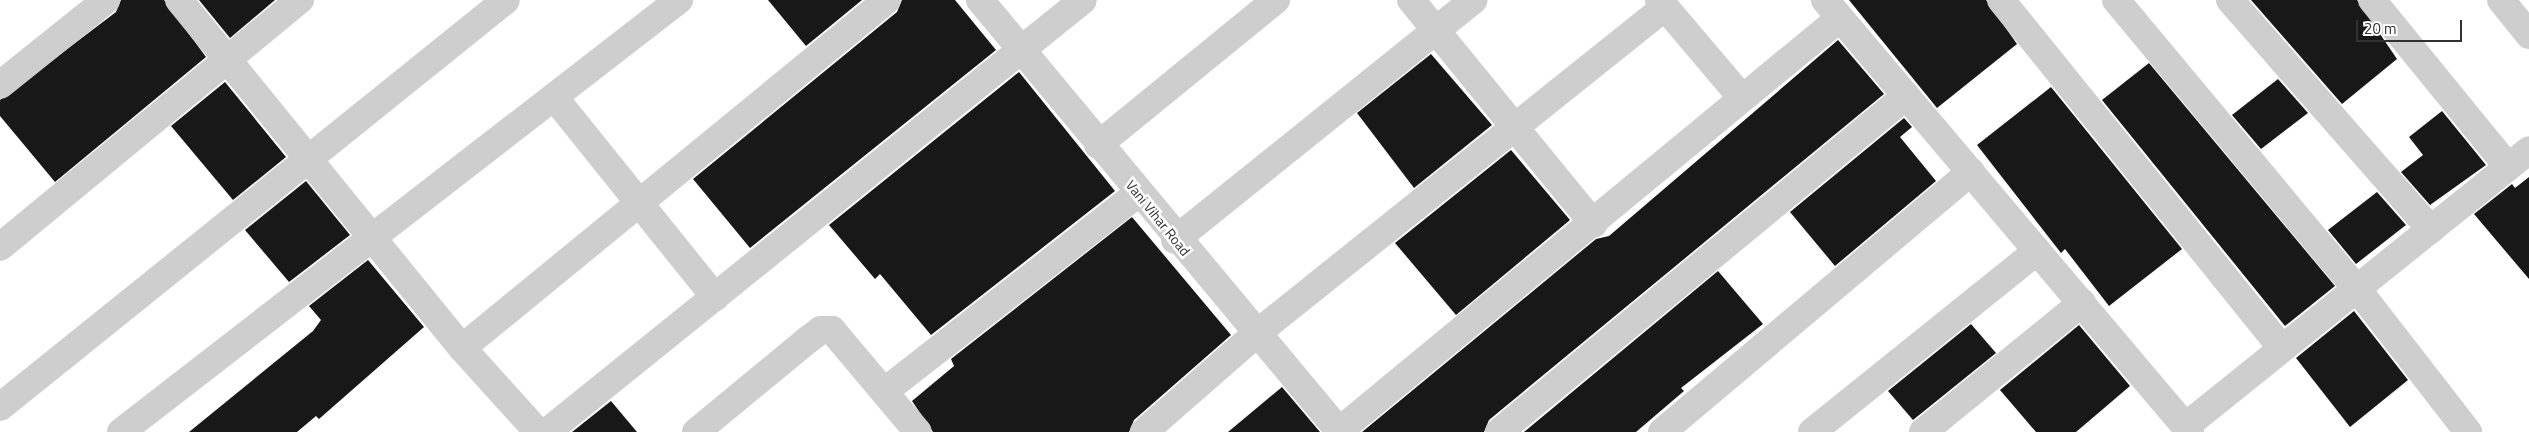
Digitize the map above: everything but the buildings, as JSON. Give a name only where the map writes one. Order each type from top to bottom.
[{"type":"street","points":[[0,85],[106,0]]},
{"type":"street","points":[[179,0],[462,348],[538,432]]},
{"type":"street","points":[[0,247],[300,0]]},
{"type":"street","points":[[0,407],[308,157],[506,0]]},
{"type":"street","points":[[121,432],[679,0]]},
{"type":"street","points":[[462,348],[887,0]]},
{"type":"street","name":"Vani Vihar Road","points":[[980,0],[1176,240],[1340,431]]},
{"type":"street","points":[[547,432],[1083,0]]},
{"type":"street","points":[[1098,145],[1276,0]]},
{"type":"street","points":[[1411,0],[1594,224]]},
{"type":"street","points":[[1176,240],[1473,0]]},
{"type":"street","points":[[2001,0],[2282,348]]},
{"type":"street","points":[[2116,0],[2358,290],[2468,432]]},
{"type":"street","points":[[2230,0],[2431,230]]},
{"type":"street","points":[[2372,0],[2508,167]]},
{"type":"street","points":[[2501,0],[2529,35]]},
{"type":"street","points":[[1144,432],[1256,334],[1515,127],[1662,4],[1742,98]]},
{"type":"street","points":[[1340,431],[1594,224],[1742,98],[1833,9],[2188,429],[2282,348],[2358,290],[2529,150]]},
{"type":"street","points":[[1499,432],[1906,96]]},
{"type":"street","points":[[554,97],[715,297]]},
{"type":"street","points":[[1662,432],[1971,172]]},
{"type":"street","points":[[885,390],[1138,193]]},
{"type":"street","points":[[1812,432],[2037,251]]},
{"type":"street","points":[[1922,432],[2082,303]]},
{"type":"street","points":[[696,432],[822,330],[832,330],[842,338],[918,432]]}]
